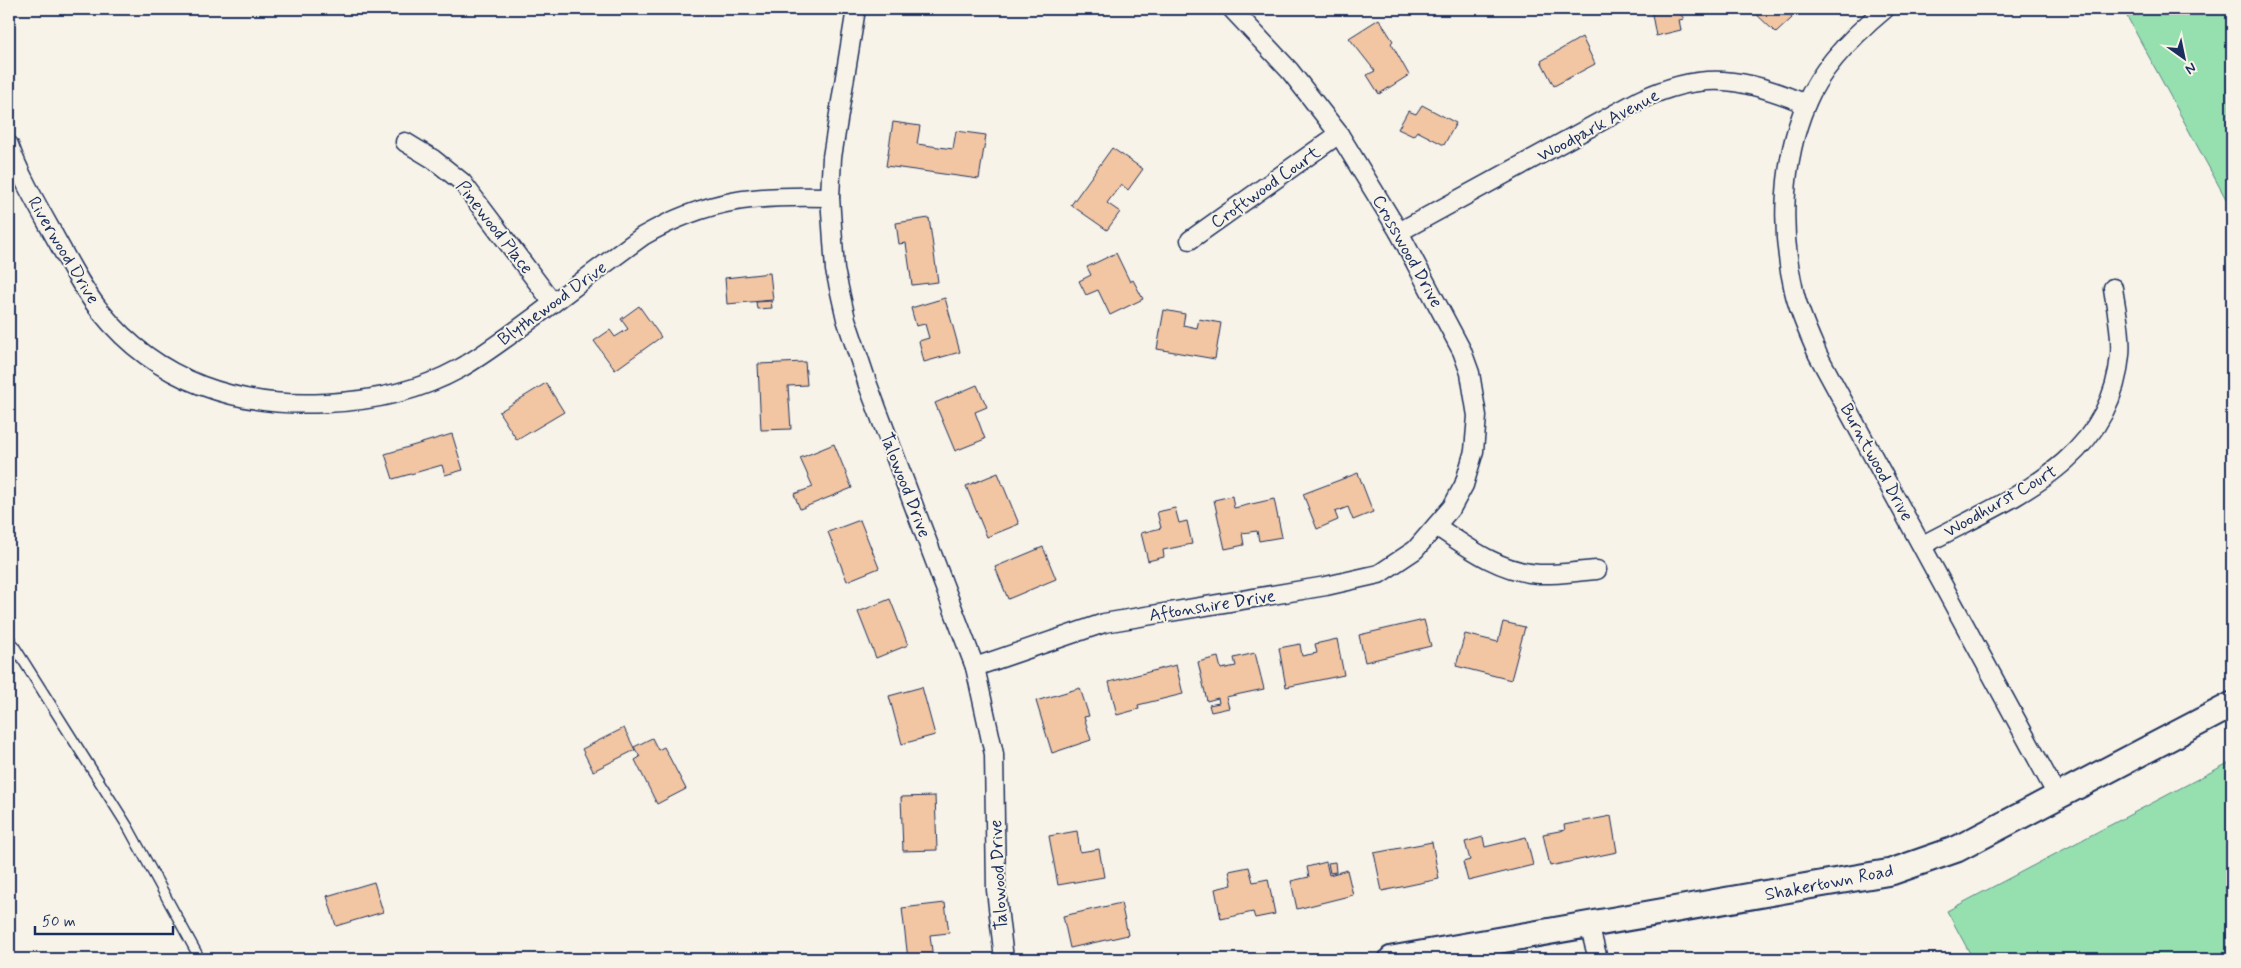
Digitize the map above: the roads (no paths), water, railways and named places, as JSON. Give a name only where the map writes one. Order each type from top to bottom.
[{"type":"street","name":"Talowood Drive","points":[[856,9],[836,121],[830,197],[835,270],[846,319],[868,385],[975,667],[994,754],[996,890],[1004,959]]},
{"type":"street","name":"Crosswood Drive","points":[[1232,9],[1290,71],[1339,134],[1399,232],[1462,351],[1470,373],[1476,399],[1476,434],[1470,468],[1452,507],[1436,526]]},
{"type":"street","points":[[1806,104],[1827,68],[1851,40],[1885,9]]},
{"type":"street","name":"Woodpark Avenue","points":[[1399,232],[1640,100],[1670,88],[1704,81],[1738,81],[1769,88],[1806,104]]},
{"type":"street","name":"Burntwood Drive","points":[[1806,104],[1792,151],[1786,208],[1786,235],[1794,292],[1802,320],[1818,355],[2058,796]]},
{"type":"street","name":"Croftwood Court","points":[[1190,240],[1339,134]]},
{"type":"street","name":"Pinewood Place","points":[[405,142],[433,159],[462,182],[553,303]]},
{"type":"street","name":"Riverwood Drive","points":[[9,145],[20,176],[85,290],[118,330],[146,355],[193,383],[243,399],[269,404]]},
{"type":"street","name":"Blythewood Drive","points":[[269,404],[348,402],[388,396],[424,384],[458,370],[643,236],[665,223],[705,207],[751,197],[830,197]]},
{"type":"street","name":"Woodhurst Court","points":[[1923,545],[2047,477],[2070,459],[2089,438],[2108,403],[2120,356],[2113,288]]},
{"type":"street","points":[[1436,526],[1476,553],[1512,569],[1539,574],[1597,570]]},
{"type":"street","name":"Aftonshire Drive","points":[[975,667],[1104,623],[1326,586],[1379,574],[1415,550],[1436,526]]},
{"type":"street","name":"Shakertown Road","points":[[1392,959],[1891,872],[1921,863],[1964,846],[2232,705]]},
{"type":"street","points":[[1589,925],[1598,959]]},
{"type":"lane","points":[[9,638],[128,827],[200,959]]}]
